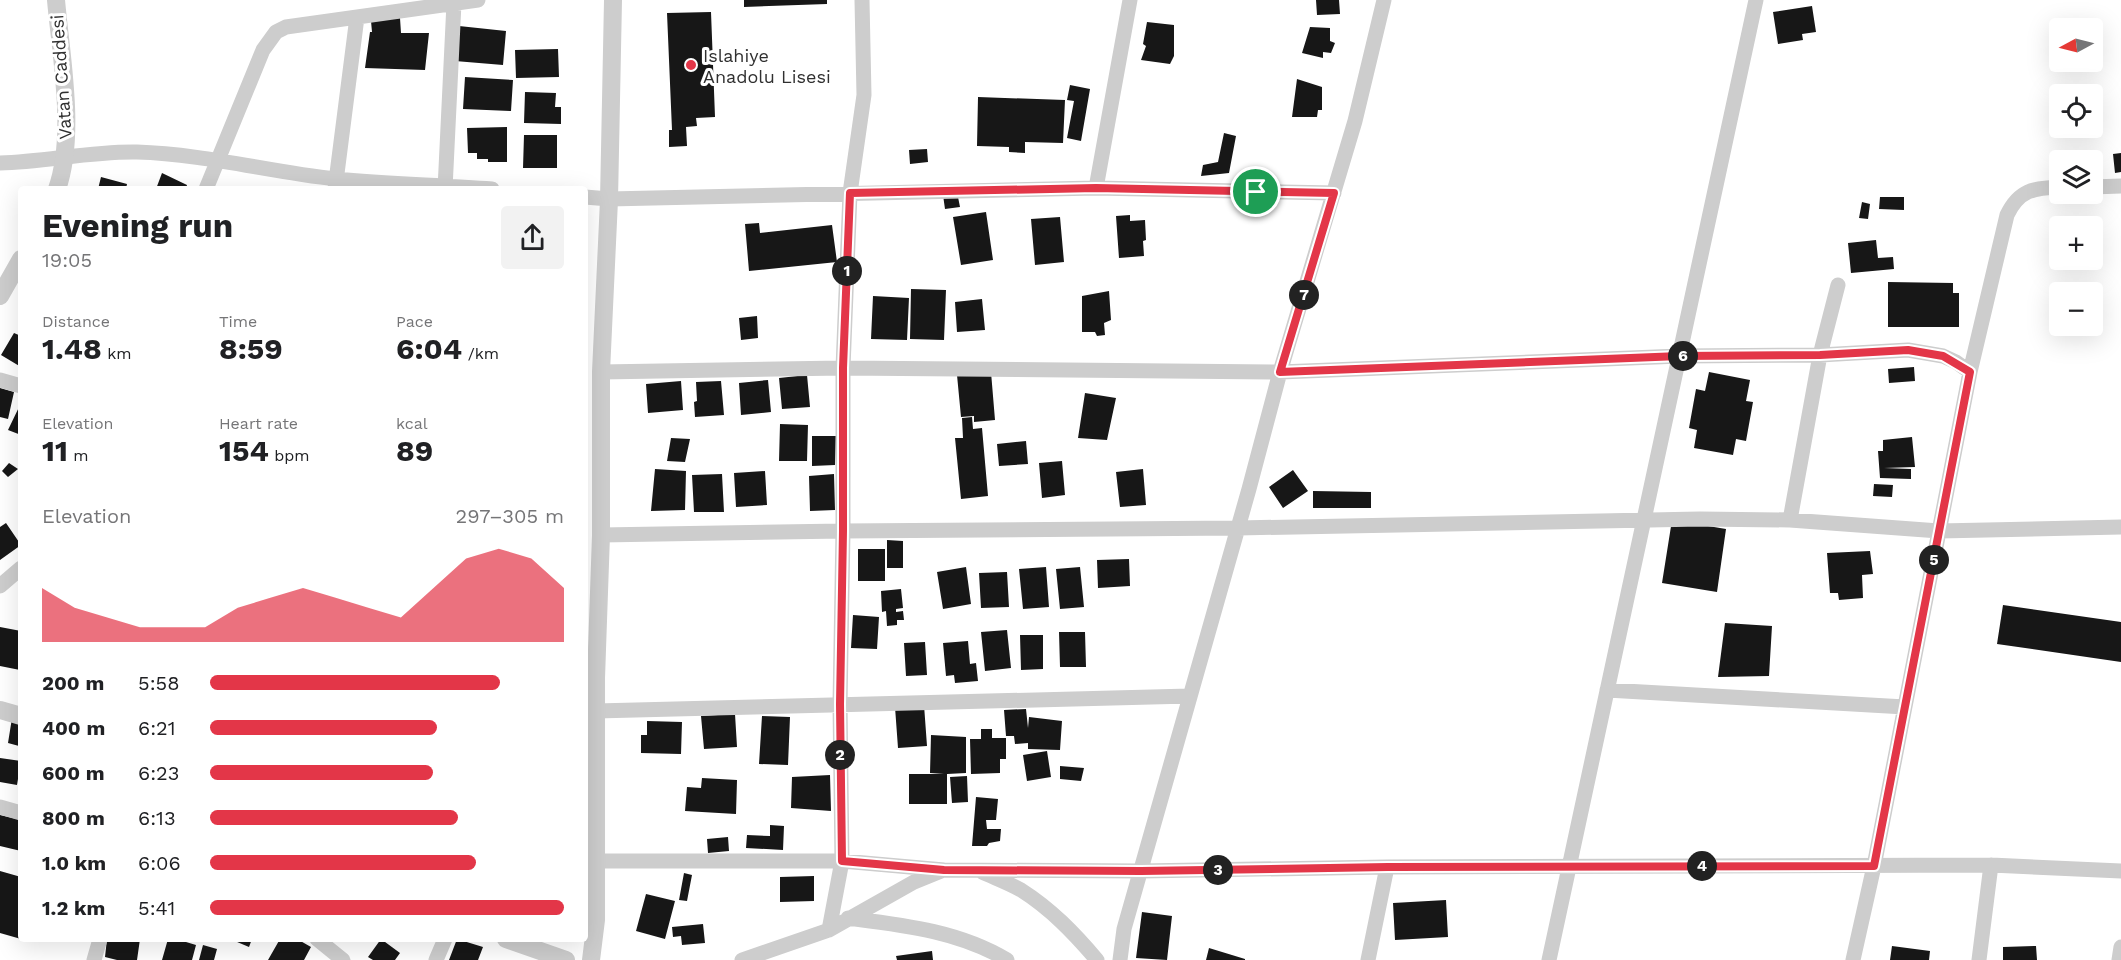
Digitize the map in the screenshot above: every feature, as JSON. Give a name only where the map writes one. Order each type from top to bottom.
[{"type":"street","name":"Vatan Caddesi","points":[[56,0],[67,133],[65,158],[58,186]]},
{"type":"street","points":[[207,186],[263,50],[276,32],[286,27],[478,0]]},
{"type":"street","points":[[591,960],[596,920],[596,861],[590,826],[601,535],[601,372],[609,199],[613,0]]},
{"type":"street","points":[[830,930],[842,861],[840,704],[843,368],[850,193],[864,95],[862,0]]},
{"type":"street","points":[[1096,188],[1130,0]]},
{"type":"street","points":[[1120,960],[1124,929],[1280,372],[1355,121],[1384,0]]},
{"type":"street","points":[[1549,960],[1756,0]]},
{"type":"street","points":[[445,186],[454,3]]},
{"type":"street","points":[[335,184],[357,17]]},
{"type":"street","points":[[0,163],[65,158],[99,152],[140,152],[217,161],[335,184],[408,186]]},
{"type":"street","points":[[2103,187],[2121,186]]},
{"type":"street","points":[[588,197],[609,199],[1096,188],[1334,193]]},
{"type":"street","points":[[1853,960],[1874,866],[1970,372],[2007,215],[2014,200],[2028,192],[2049,188]]},
{"type":"street","points":[[0,296],[18,264]]},
{"type":"street","points":[[1790,520],[1820,355],[1838,285]]},
{"type":"street","points":[[601,372],[843,368],[1280,372],[1680,356],[1820,355],[1908,350],[1943,356],[1970,372]]},
{"type":"street","points":[[0,380],[18,385]]},
{"type":"street","points":[[601,535],[1238,528],[1644,520],[1790,520],[1939,531],[2121,527]]},
{"type":"street","points":[[0,586],[18,571]]},
{"type":"street","points":[[1607,690],[1905,707]]},
{"type":"street","points":[[596,711],[1190,696]]},
{"type":"street","points":[[0,710],[18,715]]},
{"type":"street","points":[[0,807],[18,812]]},
{"type":"street","points":[[596,861],[842,861],[944,870],[1141,871],[1388,867],[1991,865],[2121,871]]},
{"type":"street","points":[[1979,960],[1991,865]]},
{"type":"street","points":[[1368,960],[1388,867]]},
{"type":"street","points":[[742,960],[830,930],[914,882],[944,870]]},
{"type":"street","points":[[977,870],[1019,889],[1046,907],[1071,930],[1097,960]]},
{"type":"street","points":[[848,918],[912,926],[985,947],[1007,960]]},
{"type":"street","points":[[94,960],[99,942]]},
{"type":"street","points":[[321,942],[343,960]]},
{"type":"street","points":[[436,960],[443,942]]},
{"type":"street","points":[[515,942],[566,960]]},
{"type":"street","points":[[2119,960],[2121,947]]},
{"type":"building","points":[[744,0],[827,0],[827,4],[744,7]]},
{"type":"building","points":[[1316,0],[1339,0],[1340,14],[1317,15]]},
{"type":"building","points":[[1812,6],[1816,32],[1802,34],[1803,40],[1778,44],[1773,12]]},
{"type":"building","name":"Islahiye Anadolu Lisesi","points":[[711,12],[715,117],[696,118],[697,126],[686,127],[687,146],[669,147],[669,130],[672,130],[667,13]]},
{"type":"building","points":[[400,18],[401,33],[429,33],[425,70],[365,68],[370,32],[372,32],[371,21]]},
{"type":"building","points":[[1147,22],[1174,25],[1174,56],[1170,64],[1141,60],[1146,46],[1143,44]]},
{"type":"building","points":[[459,26],[506,31],[503,65],[455,61]]},
{"type":"building","points":[[1310,27],[1330,28],[1330,41],[1335,43],[1331,53],[1323,52],[1323,58],[1302,53]]},
{"type":"building","points":[[558,49],[559,77],[516,78],[515,50]]},
{"type":"building","points":[[465,77],[513,80],[511,111],[463,109]]},
{"type":"building","points":[[1297,79],[1322,87],[1322,110],[1318,110],[1317,117],[1292,117]]},
{"type":"building","points":[[1070,85],[1090,89],[1081,141],[1067,138],[1074,101],[1067,100]]},
{"type":"building","points":[[525,92],[556,93],[555,107],[561,107],[561,124],[524,123]]},
{"type":"building","points":[[978,97],[1065,100],[1063,143],[1025,142],[1025,153],[1009,152],[1009,147],[977,146]]},
{"type":"building","points":[[507,127],[507,162],[488,162],[488,159],[477,159],[477,153],[468,153],[467,128]]},
{"type":"building","points":[[1224,133],[1236,136],[1229,173],[1201,176],[1203,165],[1218,162]]},
{"type":"building","points":[[524,135],[557,135],[557,168],[523,168]]},
{"type":"building","points":[[927,149],[928,162],[910,164],[909,150]]},
{"type":"building","points":[[2121,153],[2121,172],[2115,173],[2113,154]]},
{"type":"building","points":[[162,173],[187,185],[187,186],[157,186]]},
{"type":"building","points":[[101,177],[127,184],[127,186],[99,186]]},
{"type":"building","points":[[957,192],[960,207],[945,209],[943,195]]},
{"type":"building","points":[[1880,197],[1904,197],[1904,210],[1879,209]]},
{"type":"building","points":[[1862,202],[1870,204],[1868,219],[1859,218]]},
{"type":"building","points":[[986,212],[993,260],[961,265],[953,217]]},
{"type":"building","points":[[1130,215],[1130,221],[1145,220],[1144,256],[1119,258],[1116,216]]},
{"type":"building","points":[[1060,217],[1064,262],[1035,265],[1031,219]]},
{"type":"building","points":[[759,223],[760,233],[832,225],[837,262],[749,271],[745,224]]},
{"type":"building","points":[[1876,240],[1878,258],[1893,257],[1894,269],[1851,273],[1848,243]]},
{"type":"building","points":[[1888,282],[1953,283],[1953,293],[1959,293],[1959,327],[1888,327]]},
{"type":"building","points":[[911,289],[946,290],[944,340],[910,339]]},
{"type":"building","points":[[1109,291],[1111,320],[1104,323],[1105,335],[1097,336],[1095,332],[1082,332],[1082,296]]},
{"type":"building","points":[[873,296],[909,298],[907,340],[871,339]]},
{"type":"building","points":[[982,299],[985,330],[957,332],[955,302]]},
{"type":"building","points":[[757,316],[758,338],[741,340],[739,318]]},
{"type":"building","points":[[14,333],[18,335],[18,365],[1,355]]},
{"type":"building","points":[[1914,367],[1915,381],[1889,383],[1888,369]]},
{"type":"building","points":[[991,372],[995,420],[974,422],[974,416],[961,417],[957,375]]},
{"type":"building","points":[[1709,372],[1750,380],[1746,401],[1753,402],[1746,441],[1736,439],[1733,455],[1694,448],[1697,430],[1689,428],[1696,389],[1705,391]]},
{"type":"building","points":[[807,375],[810,407],[782,409],[779,378]]},
{"type":"building","points":[[768,380],[771,412],[741,415],[739,383]]},
{"type":"building","points":[[681,381],[683,410],[648,413],[646,384]]},
{"type":"building","points":[[721,381],[724,415],[695,417],[696,382]]},
{"type":"building","points":[[0,388],[14,392],[8,419],[0,417]]},
{"type":"building","points":[[1085,393],[1116,398],[1107,440],[1078,438]]},
{"type":"building","points":[[18,409],[18,434],[8,430]]},
{"type":"building","points":[[972,417],[973,429],[982,428],[988,496],[961,499],[955,438],[963,438],[962,418]]},
{"type":"building","points":[[780,424],[808,425],[807,461],[779,461]]},
{"type":"building","points":[[812,436],[836,436],[835,465],[812,466]]},
{"type":"building","points":[[1912,437],[1915,467],[1884,468],[1911,469],[1911,479],[1880,478],[1878,451],[1883,451],[1883,440]]},
{"type":"building","points":[[671,438],[690,439],[685,462],[667,461]]},
{"type":"building","points":[[1026,441],[1028,464],[999,466],[997,444]]},
{"type":"building","points":[[1062,461],[1065,495],[1042,498],[1039,463]]},
{"type":"building","points":[[9,463],[18,469],[8,477],[2,471]]},
{"type":"building","points":[[655,469],[686,471],[685,510],[651,511]]},
{"type":"building","points":[[1143,469],[1146,505],[1120,507],[1116,472]]},
{"type":"building","points":[[1293,470],[1308,491],[1283,508],[1269,487]]},
{"type":"building","points":[[765,471],[767,505],[736,507],[734,473]]},
{"type":"building","points":[[722,474],[724,512],[694,512],[692,475]]},
{"type":"building","points":[[834,474],[835,510],[810,511],[809,476]]},
{"type":"building","points":[[1874,484],[1893,485],[1892,497],[1873,496]]},
{"type":"building","points":[[1313,491],[1371,492],[1371,508],[1313,508]]},
{"type":"building","points":[[1672,520],[1726,529],[1717,592],[1662,583]]},
{"type":"building","points":[[6,523],[18,541],[18,547],[0,560],[0,527]]},
{"type":"building","points":[[887,540],[903,541],[903,568],[887,568]]},
{"type":"building","points":[[858,549],[885,549],[885,581],[858,581]]},
{"type":"building","points":[[1870,551],[1873,574],[1862,575],[1863,598],[1839,600],[1838,593],[1830,593],[1827,553]]},
{"type":"building","points":[[1129,559],[1130,586],[1098,588],[1097,560]]},
{"type":"building","points":[[966,567],[971,604],[943,609],[937,572]]},
{"type":"building","points":[[1046,567],[1049,607],[1023,609],[1019,569]]},
{"type":"building","points":[[1080,567],[1084,607],[1060,609],[1056,569]]},
{"type":"building","points":[[1007,572],[1009,607],[981,608],[979,573]]},
{"type":"building","points":[[901,589],[903,608],[896,609],[896,612],[903,611],[904,620],[897,620],[897,625],[887,626],[886,611],[882,612],[881,591]]},
{"type":"building","points":[[2003,605],[2121,622],[2121,662],[1997,644]]},
{"type":"building","points":[[853,615],[879,617],[877,649],[851,648]]},
{"type":"building","points":[[1725,623],[1772,626],[1769,676],[1718,677]]},
{"type":"building","points":[[0,627],[18,630],[18,670],[0,666]]},
{"type":"building","points":[[1007,630],[1011,668],[985,671],[981,632]]},
{"type":"building","points":[[1059,632],[1085,632],[1086,667],[1060,667]]},
{"type":"building","points":[[1020,635],[1043,635],[1043,669],[1021,670]]},
{"type":"building","points":[[968,641],[970,664],[976,663],[978,681],[955,683],[954,675],[946,676],[943,643]]},
{"type":"building","points":[[925,642],[927,675],[906,676],[904,643]]},
{"type":"building","points":[[924,705],[927,746],[898,748],[895,707]]},
{"type":"building","points":[[1026,709],[1028,728],[1029,717],[1062,721],[1060,750],[1028,749],[1028,743],[1015,744],[1014,736],[1006,736],[1004,710]]},
{"type":"building","points":[[735,714],[737,747],[704,749],[701,716]]},
{"type":"building","points":[[762,716],[790,717],[788,765],[759,764]]},
{"type":"building","points":[[12,718],[18,719],[18,746],[8,743]]},
{"type":"building","points":[[647,721],[682,722],[681,754],[641,753],[641,735],[647,735]]},
{"type":"building","points":[[981,729],[992,729],[992,738],[1006,738],[1006,759],[1000,759],[1000,773],[971,774],[970,739],[981,739]]},
{"type":"building","points":[[931,735],[966,737],[966,773],[947,774],[947,804],[909,804],[909,774],[944,774],[930,773]]},
{"type":"building","points":[[1047,751],[1051,777],[1027,781],[1023,755]]},
{"type":"building","points":[[0,758],[18,761],[17,785],[0,782]]},
{"type":"building","points":[[1060,766],[1084,768],[1081,781],[1060,779]]},
{"type":"building","points":[[830,775],[831,811],[791,808],[792,777]]},
{"type":"building","points":[[967,776],[968,802],[952,803],[950,777]]},
{"type":"building","points":[[702,778],[737,780],[736,814],[685,811],[687,787],[701,788]]},
{"type":"building","points":[[976,797],[998,799],[996,820],[986,820],[987,829],[1001,829],[1000,841],[989,843],[987,846],[972,846]]},
{"type":"building","points":[[0,815],[18,819],[18,850],[0,846]]},
{"type":"building","points":[[770,825],[784,826],[783,850],[746,848],[747,835],[770,836]]},
{"type":"building","points":[[728,837],[729,851],[708,853],[707,839]]},
{"type":"building","points":[[0,871],[18,876],[18,938],[0,933]]},
{"type":"building","points":[[684,873],[692,875],[687,901],[679,900]]},
{"type":"building","points":[[814,876],[814,901],[780,902],[780,877]]},
{"type":"building","points":[[646,894],[675,901],[665,939],[636,931]]},
{"type":"building","points":[[1446,900],[1448,937],[1395,940],[1393,903]]},
{"type":"building","points":[[1142,912],[1172,916],[1167,960],[1136,958]]},
{"type":"building","points":[[703,924],[705,943],[682,945],[681,936],[673,937],[672,927]]},
{"type":"building","points":[[107,942],[140,942],[137,960],[117,960],[105,957]]},
{"type":"building","points":[[167,942],[186,942],[196,945],[192,960],[162,960]]},
{"type":"building","points":[[237,942],[251,942],[249,947]]},
{"type":"building","points":[[278,942],[302,942],[311,947],[304,960],[268,960]]},
{"type":"building","points":[[379,942],[385,942],[400,953],[395,960],[373,960],[368,957]]},
{"type":"building","points":[[456,942],[467,942],[483,947],[478,960],[449,960]]},
{"type":"building","points":[[203,945],[217,949],[214,960],[199,960]]},
{"type":"building","points":[[1892,946],[1930,951],[1929,960],[1890,960]]},
{"type":"building","points":[[2036,946],[2037,960],[2003,960],[2003,947]]},
{"type":"building","points":[[1209,948],[1245,959],[1245,960],[1206,960]]},
{"type":"building","points":[[932,951],[933,960],[897,960],[896,956]]},
{"type":"place","name":"Islahiye Anadolu Lisesi","points":[[691,65]]},
{"type":"route","points":[[1096,188],[1256,192],[1334,193],[1280,372],[1680,356],[1820,355],[1908,350],[1943,356],[1970,372],[1874,866],[1388,867],[1141,871],[944,870],[842,861],[840,704],[843,368],[850,193],[1096,188]]}]
